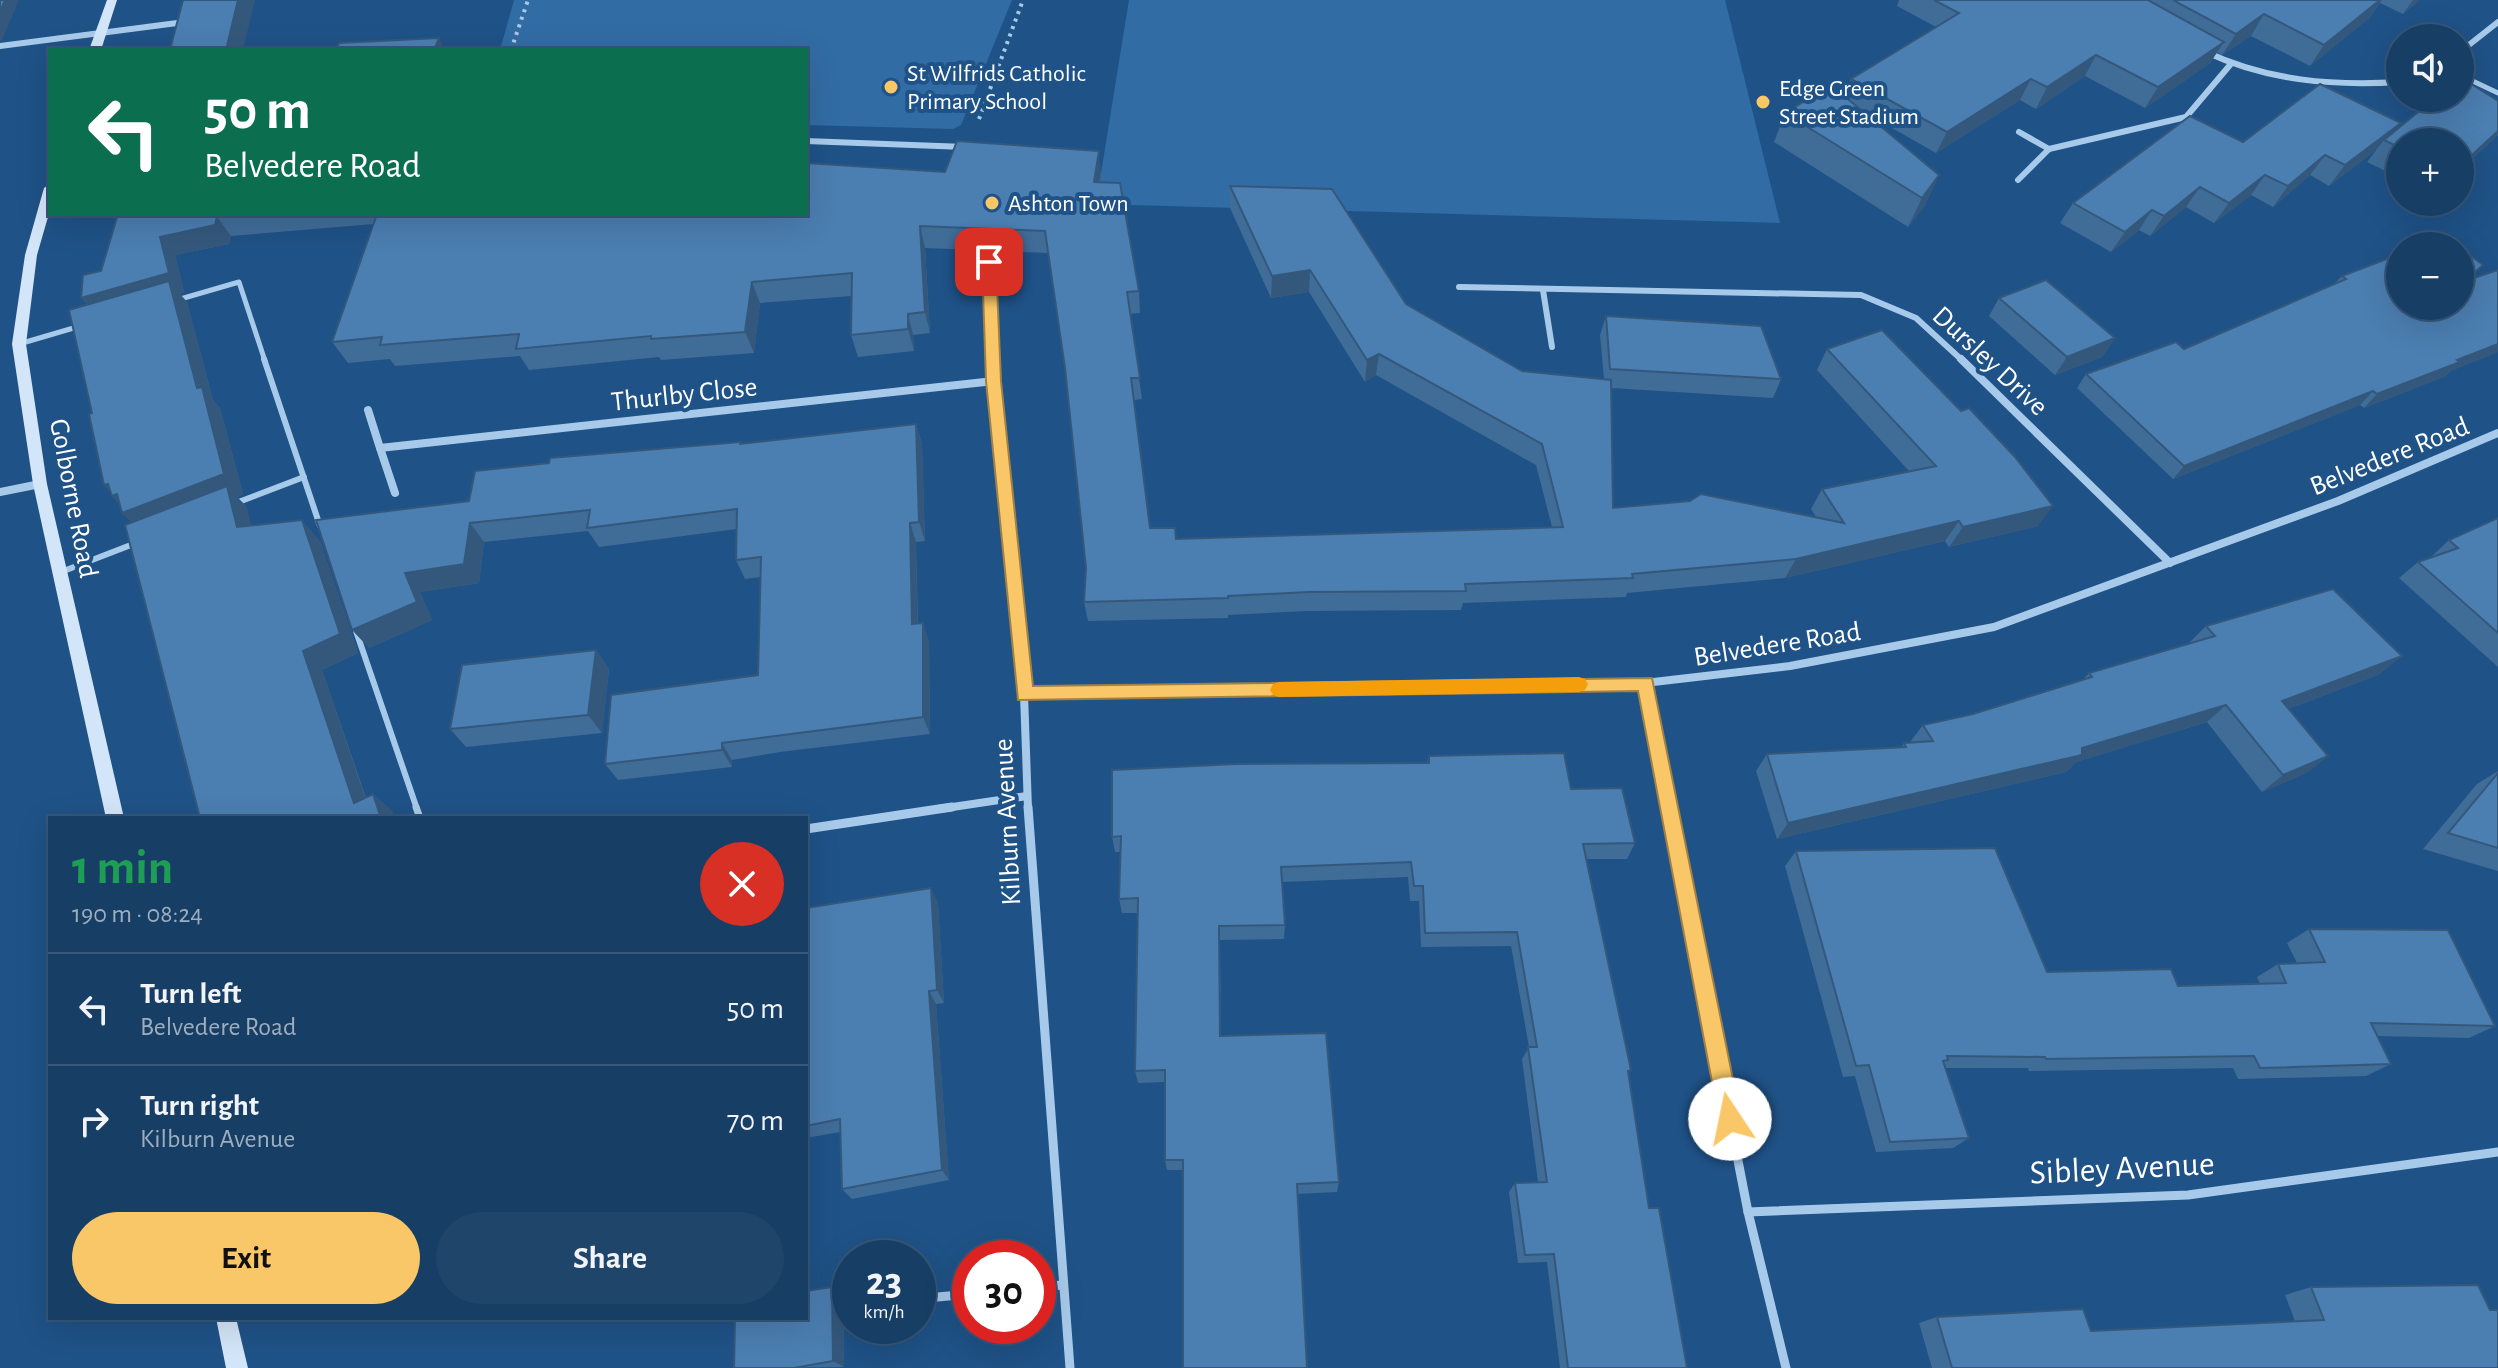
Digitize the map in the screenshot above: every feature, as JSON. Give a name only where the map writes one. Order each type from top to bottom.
[{"type":"main road","points":[[96,48],[112,0]]},
{"type":"main road","name":"Golborne Road","points":[[48,195],[31,255],[19,344],[40,484],[115,816]]},
{"type":"main road","points":[[226,1320],[237,1368]]},
{"type":"street","points":[[0,46],[185,22]]},
{"type":"street","points":[[2474,41],[2498,22]]},
{"type":"street","points":[[2203,51],[2230,65],[2289,78],[2350,85],[2386,83]]},
{"type":"street","points":[[2018,180],[2049,149],[2186,117],[2230,65]]},
{"type":"street","points":[[2019,132],[2049,149]]},
{"type":"street","points":[[808,141],[969,147]]},
{"type":"street","name":"Kilburn Avenue","points":[[989,262],[994,381],[1024,694],[1027,796],[1070,1368]]},
{"type":"street","name":"Dursley Drive","points":[[1459,287],[1861,295],[1916,318],[1945,343],[2170,563]]},
{"type":"street","points":[[1543,290],[1552,347]]},
{"type":"street","name":"Thurlby Close","points":[[380,448],[994,381]]},
{"type":"street","points":[[368,410],[395,493]]},
{"type":"street","name":"Belvedere Road","points":[[1024,694],[1645,683],[1790,666],[1994,627],[2338,501],[2498,433]]},
{"type":"street","points":[[0,492],[40,484]]},
{"type":"street","points":[[1645,683],[1748,1212],[1786,1368]]},
{"type":"street","points":[[808,829],[1027,796]]},
{"type":"street","name":"Sibley Avenue","points":[[1748,1212],[2188,1195],[2498,1152]]},
{"type":"street","points":[[1056,1286],[1063,1285]]},
{"type":"lane","points":[[2474,82],[2498,93]]},
{"type":"lane","points":[[166,303],[239,282],[324,536]]},
{"type":"lane","points":[[19,344],[93,323]]},
{"type":"lane","points":[[232,505],[304,477]]},
{"type":"lane","points":[[60,572],[146,539]]},
{"type":"lane","points":[[354,625],[419,816]]},
{"type":"path","points":[[512,48],[528,0]]},
{"type":"path","points":[[969,147],[1023,0]]},
{"type":"shaded area","name":"St Wilfrids Catholic Primary School","points":[[514,0],[1012,0],[961,125],[953,129],[808,125],[808,48],[501,48]]},
{"type":"shaded area","points":[[1129,0],[1725,0],[1780,223],[1096,204]]},
{"type":"building","points":[[183,0],[238,0],[226,48],[171,48]]},
{"type":"building","points":[[1934,0],[2148,0],[2224,42],[2158,87],[2096,55],[2047,87],[2031,79],[1947,132],[1851,79],[1959,13]]},
{"type":"building","points":[[2173,0],[2380,0],[2324,45],[2264,14],[2236,34]]},
{"type":"building","points":[[439,38],[435,48],[337,48],[339,43]]},
{"type":"building","points":[[2320,84],[2401,123],[2394,128],[2386,128],[2386,134],[2345,165],[2325,155],[2288,186],[2265,175],[2229,203],[2200,187],[2164,216],[2152,210],[2125,232],[2073,203],[2190,116],[2243,142]]},
{"type":"building","points":[[1831,85],[1939,175],[1922,198],[1785,113]]},
{"type":"building","points":[[2474,86],[2498,101],[2498,131],[2474,153],[2474,128],[2399,128],[2418,112],[2474,112]]},
{"type":"building","points":[[957,141],[1099,151],[1094,182],[1120,183],[1139,291],[1127,292],[1140,378],[1131,378],[1150,528],[1175,528],[1176,539],[1563,527],[1542,444],[1379,354],[1367,360],[1310,270],[1272,276],[1230,186],[1332,189],[1406,304],[1522,371],[1611,380],[1613,508],[1690,501],[1701,494],[1844,523],[1822,489],[1936,466],[1827,349],[1882,330],[1961,411],[1969,408],[2015,457],[2053,506],[1963,527],[1959,521],[1796,559],[1632,574],[1633,578],[1465,584],[1466,591],[1309,592],[1084,602],[1086,568],[1065,368],[1045,231],[920,226],[925,312],[908,314],[908,329],[851,335],[852,273],[752,282],[745,332],[651,339],[651,336],[516,349],[519,334],[380,345],[382,337],[332,342],[376,216],[808,216],[808,163],[945,172]]},
{"type":"building","points":[[117,216],[229,216],[217,217],[215,225],[160,237],[169,273],[81,298],[83,275],[101,271]]},
{"type":"building","points":[[2474,258],[2483,265],[2474,273]]},
{"type":"building","points":[[2386,259],[2386,320],[2474,320],[2474,278],[2498,270],[2498,344],[2457,360],[2460,362],[2377,394],[2373,391],[2184,466],[2086,374],[2176,342],[2184,349],[2346,279],[2342,276]]},
{"type":"building","points":[[2046,280],[2115,338],[2067,357],[1999,298]]},
{"type":"building","points":[[169,281],[197,388],[202,387],[224,474],[122,513],[117,494],[112,496],[108,484],[104,485],[69,310]]},
{"type":"building","points":[[1606,316],[1761,326],[1781,379],[1610,369]]},
{"type":"building","points":[[916,424],[919,522],[910,523],[912,624],[923,623],[923,717],[722,743],[722,750],[605,764],[611,695],[758,675],[761,557],[736,560],[737,509],[587,528],[590,510],[470,523],[464,564],[405,573],[417,602],[352,630],[316,520],[469,501],[475,471],[549,463],[550,458],[740,444]]},
{"type":"building","points":[[227,486],[237,527],[302,520],[340,634],[303,651],[354,803],[373,794],[380,816],[199,816],[125,525]]},
{"type":"building","points":[[2498,518],[2498,633],[2418,562],[2458,548],[2449,540]]},
{"type":"building","points":[[2333,589],[2402,656],[2282,701],[2328,756],[2283,775],[2226,705],[2082,748],[2082,755],[1788,823],[1767,754],[1906,747],[1904,743],[1933,741],[1923,725],[1973,714],[2092,677],[2089,673],[2215,636],[2206,626]]},
{"type":"building","points":[[596,650],[588,715],[450,729],[462,665]]},
{"type":"building","points":[[1564,753],[1571,789],[1622,788],[1635,843],[1583,844],[1631,1070],[1628,1071],[1649,1208],[1659,1208],[1687,1368],[1568,1368],[1554,1254],[1525,1255],[1515,1183],[1547,1182],[1528,1047],[1537,1047],[1517,932],[1425,933],[1423,886],[1414,886],[1411,862],[1281,867],[1285,925],[1219,926],[1220,1036],[1326,1033],[1339,1182],[1297,1184],[1307,1368],[1183,1368],[1183,1160],[1165,1160],[1165,1070],[1135,1071],[1138,898],[1119,899],[1121,836],[1112,837],[1112,770],[1236,764],[1429,763],[1429,756]]},
{"type":"building","points":[[2498,773],[2498,848],[2448,833]]},
{"type":"building","points":[[1995,848],[2047,972],[2171,969],[2178,986],[2286,983],[2278,964],[2325,962],[2309,929],[2448,930],[2495,1026],[2371,1023],[2391,1064],[2260,1068],[2254,1056],[2046,1059],[1947,1056],[1948,1060],[1943,1061],[1969,1138],[1890,1142],[1869,1065],[1856,1066],[1796,851]]},
{"type":"building","points":[[931,888],[937,990],[929,991],[942,1170],[842,1189],[840,1119],[808,1126],[808,908]]},
{"type":"building","points":[[2478,1285],[2490,1310],[2498,1310],[2498,1368],[1952,1368],[1937,1317],[2083,1309],[2091,1331],[2324,1320],[2311,1287]]},
{"type":"building","points":[[832,1287],[833,1361],[794,1368],[734,1368],[735,1320],[808,1320],[808,1291]]},
{"type":"slow traffic","points":[[1279,690],[1579,684]]},
{"type":"place","name":"St Wilfrids Catholic Primary School","points":[[891,87]]},
{"type":"place","name":"Edge Green Street Stadium","points":[[1763,102]]},
{"type":"place","name":"Ashton Town","points":[[992,203]]},
{"type":"route","points":[[989,262],[994,381],[1024,694],[1645,683],[1730,1119]]}]
